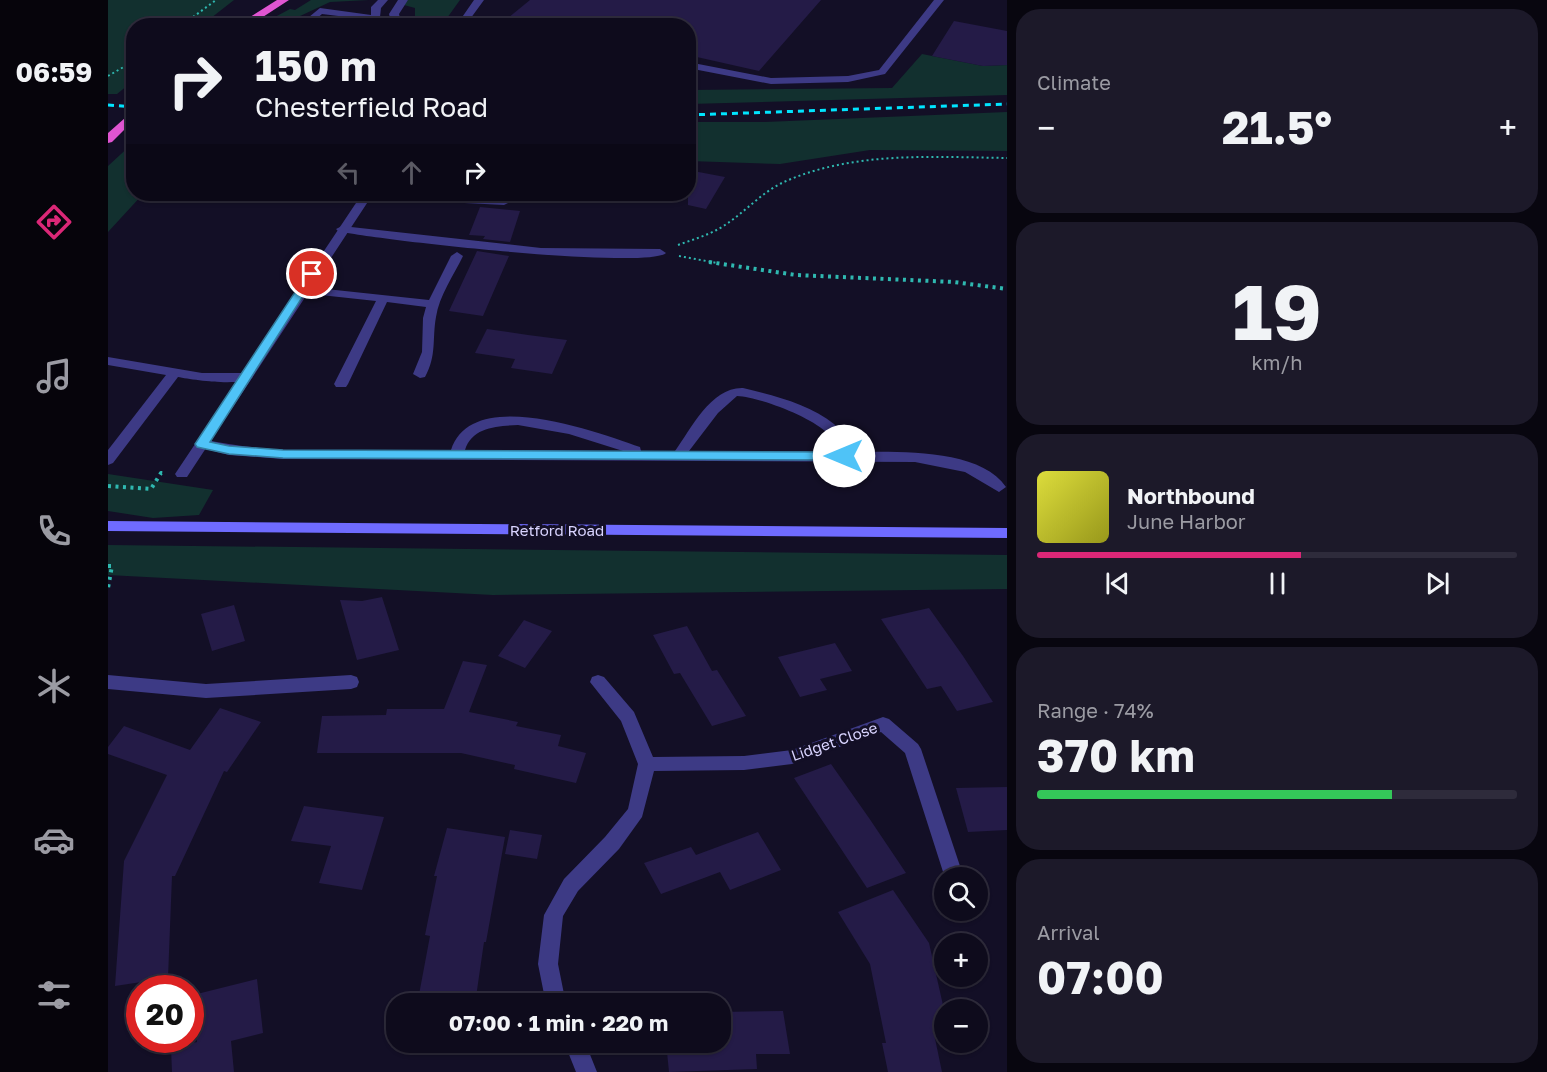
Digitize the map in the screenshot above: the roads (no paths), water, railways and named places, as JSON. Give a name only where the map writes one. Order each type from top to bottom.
[{"type":"highway","points":[[246,18],[269,0]]},
{"type":"highway","points":[[254,18],[284,0]]},
{"type":"highway","points":[[108,140],[126,121]]},
{"type":"main road","name":"Retford Road","points":[[108,526],[1007,533]]},
{"type":"street","points":[[375,18],[376,7],[382,0]]},
{"type":"street","points":[[395,18],[394,14],[403,0]]},
{"type":"street","points":[[466,18],[479,0]]},
{"type":"street","points":[[696,67],[771,81],[848,79],[882,72],[939,0]]},
{"type":"street","points":[[323,18],[325,11]]},
{"type":"street","points":[[314,18],[325,11],[364,17]]},
{"type":"street","points":[[182,474],[362,201]]},
{"type":"street","points":[[487,201],[504,202]]},
{"type":"street","points":[[342,229],[547,253],[612,255],[660,253]]},
{"type":"street","points":[[420,374],[428,352],[429,318],[433,304],[457,256]]},
{"type":"street","points":[[302,289],[433,304]]},
{"type":"street","points":[[341,384],[383,299]]},
{"type":"street","points":[[108,361],[202,377],[246,377]]},
{"type":"street","points":[[108,460],[175,372]]},
{"type":"street","points":[[680,454],[724,397],[735,392],[747,392],[807,414],[829,427],[839,439],[844,456]]},
{"type":"street","points":[[456,454],[461,440],[477,427],[500,420],[523,421],[588,434],[646,454]]},
{"type":"street","points":[[202,444],[229,450],[283,454],[680,454],[915,457],[968,467],[985,474],[999,486]]},
{"type":"street","points":[[108,682],[206,691],[351,682]]},
{"type":"street","points":[[554,993],[548,964],[554,915],[572,885],[612,843],[636,812],[647,764],[628,717],[598,682]]},
{"type":"street","name":"Lidget Close","points":[[647,764],[744,763],[792,757],[883,724],[912,749],[951,867]]},
{"type":"street","points":[[579,1053],[587,1072]]},
{"type":"railway","points":[[696,115],[1007,104]]},
{"type":"railway","points":[[108,105],[126,106]]}]
